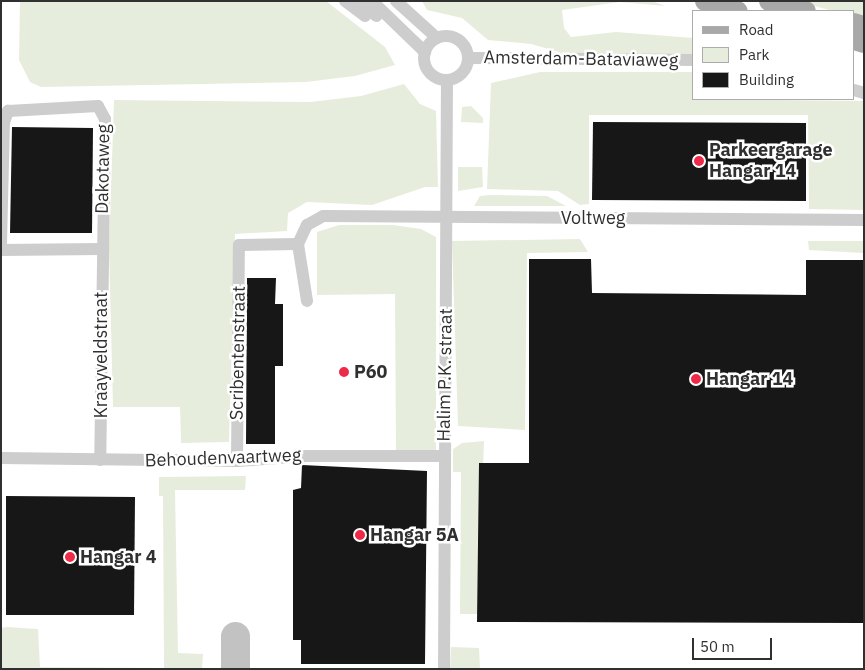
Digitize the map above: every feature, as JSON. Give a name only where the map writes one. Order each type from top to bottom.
[{"type":"main road","points":[[704,1],[734,10]]},
{"type":"main road","points":[[769,1],[802,10]]},
{"type":"street","points":[[345,1],[369,19],[395,22]]},
{"type":"street","points":[[359,1],[382,20]]},
{"type":"street","points":[[372,1],[424,52]]},
{"type":"street","points":[[396,1],[437,38],[456,38],[463,43],[469,58],[463,74],[447,81],[432,75],[424,61],[424,52],[437,38]]},
{"type":"street","name":"Amsterdam-Bataviaweg","points":[[469,58],[692,60]]},
{"type":"street","name":"Halim P.K. straat","points":[[444,669],[447,81]]},
{"type":"street","name":"Dakotaweg","points":[[1,243],[4,123],[8,111],[98,106],[105,118],[101,249]]},
{"type":"street","name":"Voltweg","points":[[298,244],[307,225],[323,216],[864,220]]},
{"type":"street","points":[[298,244],[307,300]]},
{"type":"street","name":"Scribentenstraat","points":[[237,461],[239,245],[298,244]]},
{"type":"street","points":[[1,250],[101,249]]},
{"type":"street","name":"Kraayveldstraat","points":[[100,460],[101,249]]},
{"type":"street","name":"Behoudenvaartweg","points":[[1,458],[237,461],[308,456],[444,456]]},
{"type":"green space","points":[[20,1],[326,1],[385,47],[395,65],[355,76],[306,82],[41,87],[30,82],[19,60]]},
{"type":"green space","points":[[422,1],[652,1],[665,6],[620,2],[562,10],[564,28],[571,37],[616,32],[692,38],[692,57],[566,54],[531,44],[488,40],[462,18],[427,10]]},
{"type":"green space","points":[[796,1],[864,1],[864,18],[855,16],[855,10],[829,10]]},
{"type":"green space","points":[[540,72],[692,72],[692,100],[864,101],[864,210],[809,209],[808,115],[589,115],[589,204],[580,205],[558,191],[487,189],[491,83]]},
{"type":"green space","points":[[404,84],[420,104],[436,111],[438,187],[425,187],[372,205],[307,202],[288,213],[287,231],[235,234],[229,442],[181,443],[180,407],[113,407],[109,248],[114,100],[310,102],[361,96]]},
{"type":"green space","points":[[471,106],[483,118],[483,123],[461,122],[462,107]]},
{"type":"green space","points":[[458,167],[482,167],[483,187],[458,191]]},
{"type":"green space","points":[[480,196],[547,196],[566,206],[474,206]]},
{"type":"green space","points":[[339,225],[393,225],[421,229],[436,237],[436,451],[396,450],[395,294],[317,295],[317,232]]},
{"type":"green space","points":[[580,239],[588,252],[527,253],[525,430],[458,426],[452,241]]},
{"type":"green space","points":[[808,241],[864,241],[864,253],[809,250]]},
{"type":"green space","points":[[484,441],[478,614],[460,614],[461,472],[453,472],[453,449],[462,443]]},
{"type":"green space","points":[[246,476],[245,490],[175,490],[178,653],[203,654],[202,669],[1,669],[1,628],[7,627],[38,629],[40,667],[164,668],[163,496],[159,496],[159,477]]},
{"type":"green space","points":[[451,647],[479,648],[480,669],[450,669]]},
{"type":"building","name":"Parkeergarage Hangar 14","points":[[593,122],[806,123],[806,201],[592,200]]},
{"type":"building","points":[[12,127],[93,128],[92,233],[10,233]]},
{"type":"building","name":"Hangar 14","points":[[529,259],[591,259],[592,293],[806,295],[806,260],[864,260],[864,623],[477,622],[479,463],[529,463]]},
{"type":"building","points":[[247,278],[276,278],[275,304],[283,304],[283,366],[275,366],[275,444],[246,444]]},
{"type":"building","name":"Hangar 5A","points":[[302,465],[427,471],[425,664],[301,664],[301,640],[293,640],[293,490],[301,488]]},
{"type":"building","name":"Hangar 4","points":[[6,496],[135,497],[134,615],[6,615]]},
{"type":"taxiway","points":[[235,636],[235,669]]},
{"type":"place","name":"Parkeergarage Hangar 14","points":[[699,161]]},
{"type":"place","name":"P60","points":[[344,372]]},
{"type":"place","name":"Hangar 14","points":[[696,379]]},
{"type":"place","name":"Hangar 5A","points":[[360,535]]},
{"type":"place","name":"Hangar 4","points":[[70,557]]}]
